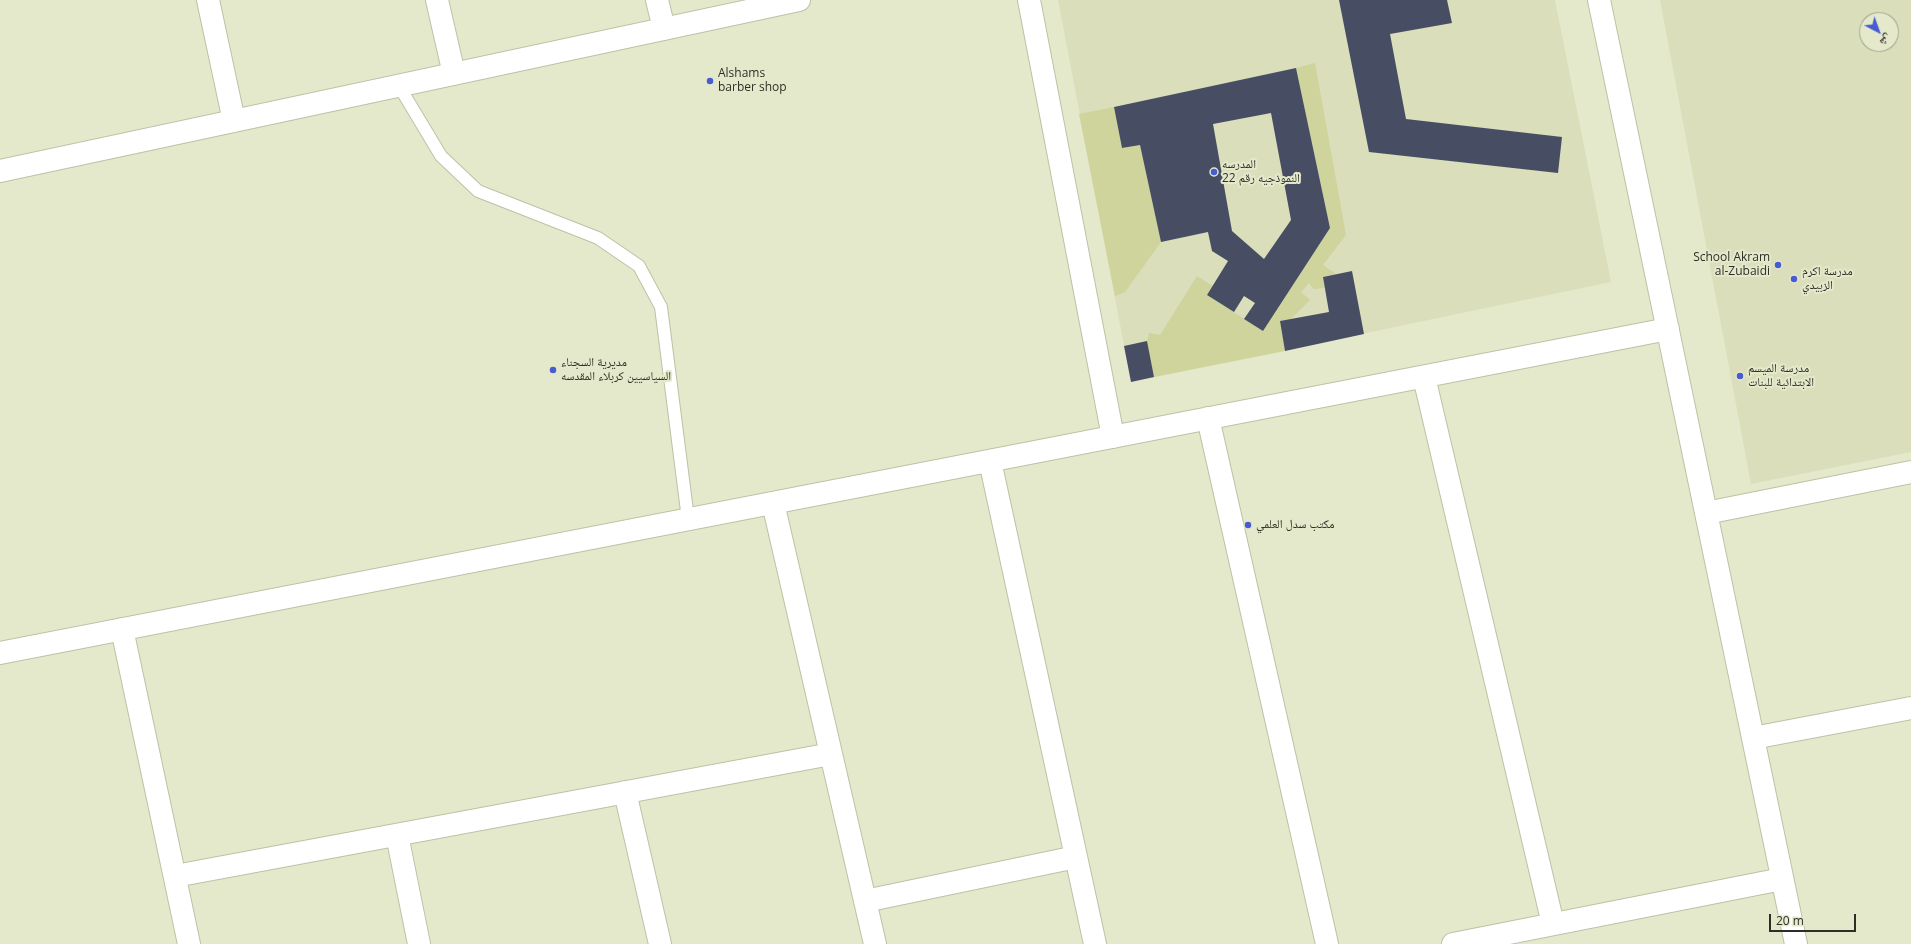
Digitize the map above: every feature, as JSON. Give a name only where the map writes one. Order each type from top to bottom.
[{"type":"street","points":[[208,0],[234,121]]},
{"type":"street","points":[[437,0],[454,74]]},
{"type":"street","points":[[657,0],[664,29]]},
{"type":"street","points":[[0,171],[799,0]]},
{"type":"street","points":[[1029,0],[1113,437]]},
{"type":"street","points":[[1599,0],[1796,944]]},
{"type":"street","points":[[0,653],[1668,329]]},
{"type":"street","points":[[1424,377],[1553,924]]},
{"type":"street","points":[[1208,418],[1327,944]]},
{"type":"street","points":[[990,461],[1095,944]]},
{"type":"street","points":[[1706,513],[1911,472]]},
{"type":"street","points":[[773,503],[875,944]]},
{"type":"street","points":[[122,629],[189,944]]},
{"type":"street","points":[[1753,738],[1911,708]]},
{"type":"street","points":[[175,876],[831,754]]},
{"type":"street","points":[[625,792],[660,944]]},
{"type":"street","points":[[397,835],[419,944]]},
{"type":"street","points":[[865,901],[1076,857]]},
{"type":"street","points":[[1453,944],[1782,879]]},
{"type":"lane","points":[[399,86],[441,156],[478,191],[598,238],[639,266],[661,307],[688,520]]},
{"type":"shaded area","points":[[1058,0],[1555,0],[1611,282],[1131,382]]},
{"type":"shaded area","points":[[1660,0],[1911,0],[1911,452],[1751,484]]},
{"type":"shaded area","points":[[1315,63],[1346,235],[1323,265],[1336,274],[1323,277],[1325,288],[1314,289],[1309,283],[1301,292],[1310,300],[1291,319],[1280,321],[1285,351],[1154,377],[1147,341],[1149,333],[1160,335],[1197,276],[1213,286],[1207,295],[1263,331],[1330,228],[1296,68]]},
{"type":"shaded area","points":[[1114,107],[1122,148],[1140,145],[1161,242],[1125,292],[1115,296],[1079,114]]},
{"type":"building","points":[[1339,0],[1447,0],[1452,23],[1390,34],[1406,119],[1562,137],[1558,173],[1369,152]]},
{"type":"building","points":[[1296,68],[1330,228],[1263,331],[1244,319],[1255,303],[1244,296],[1234,312],[1207,295],[1228,261],[1212,251],[1208,232],[1161,242],[1140,145],[1122,148],[1114,107]],"holes":[[[1271,113],[1291,220],[1264,259],[1232,231],[1213,124]]]},
{"type":"building","points":[[1352,271],[1364,334],[1285,351],[1280,321],[1329,312],[1323,277]]},
{"type":"building","points":[[1147,341],[1154,377],[1131,382],[1124,346]]},
{"type":"place","name":"Alshams barber shop","points":[[710,81]]},
{"type":"place","name":"المدرسه النموذجيه رقم 22","points":[[1214,172]]},
{"type":"place","name":"School Akram al-Zubaidi","points":[[1778,265]]},
{"type":"place","name":"مدرسة اكرم الزبيدي","points":[[1794,279]]},
{"type":"place","name":"مديرية السجناء السياسيين كربلاء المقدسه","points":[[553,370]]},
{"type":"place","name":"مدرسة الميسم الابتدائية للبنات","points":[[1740,376]]},
{"type":"place","name":"مكتب سدل العلمي","points":[[1248,525]]}]
